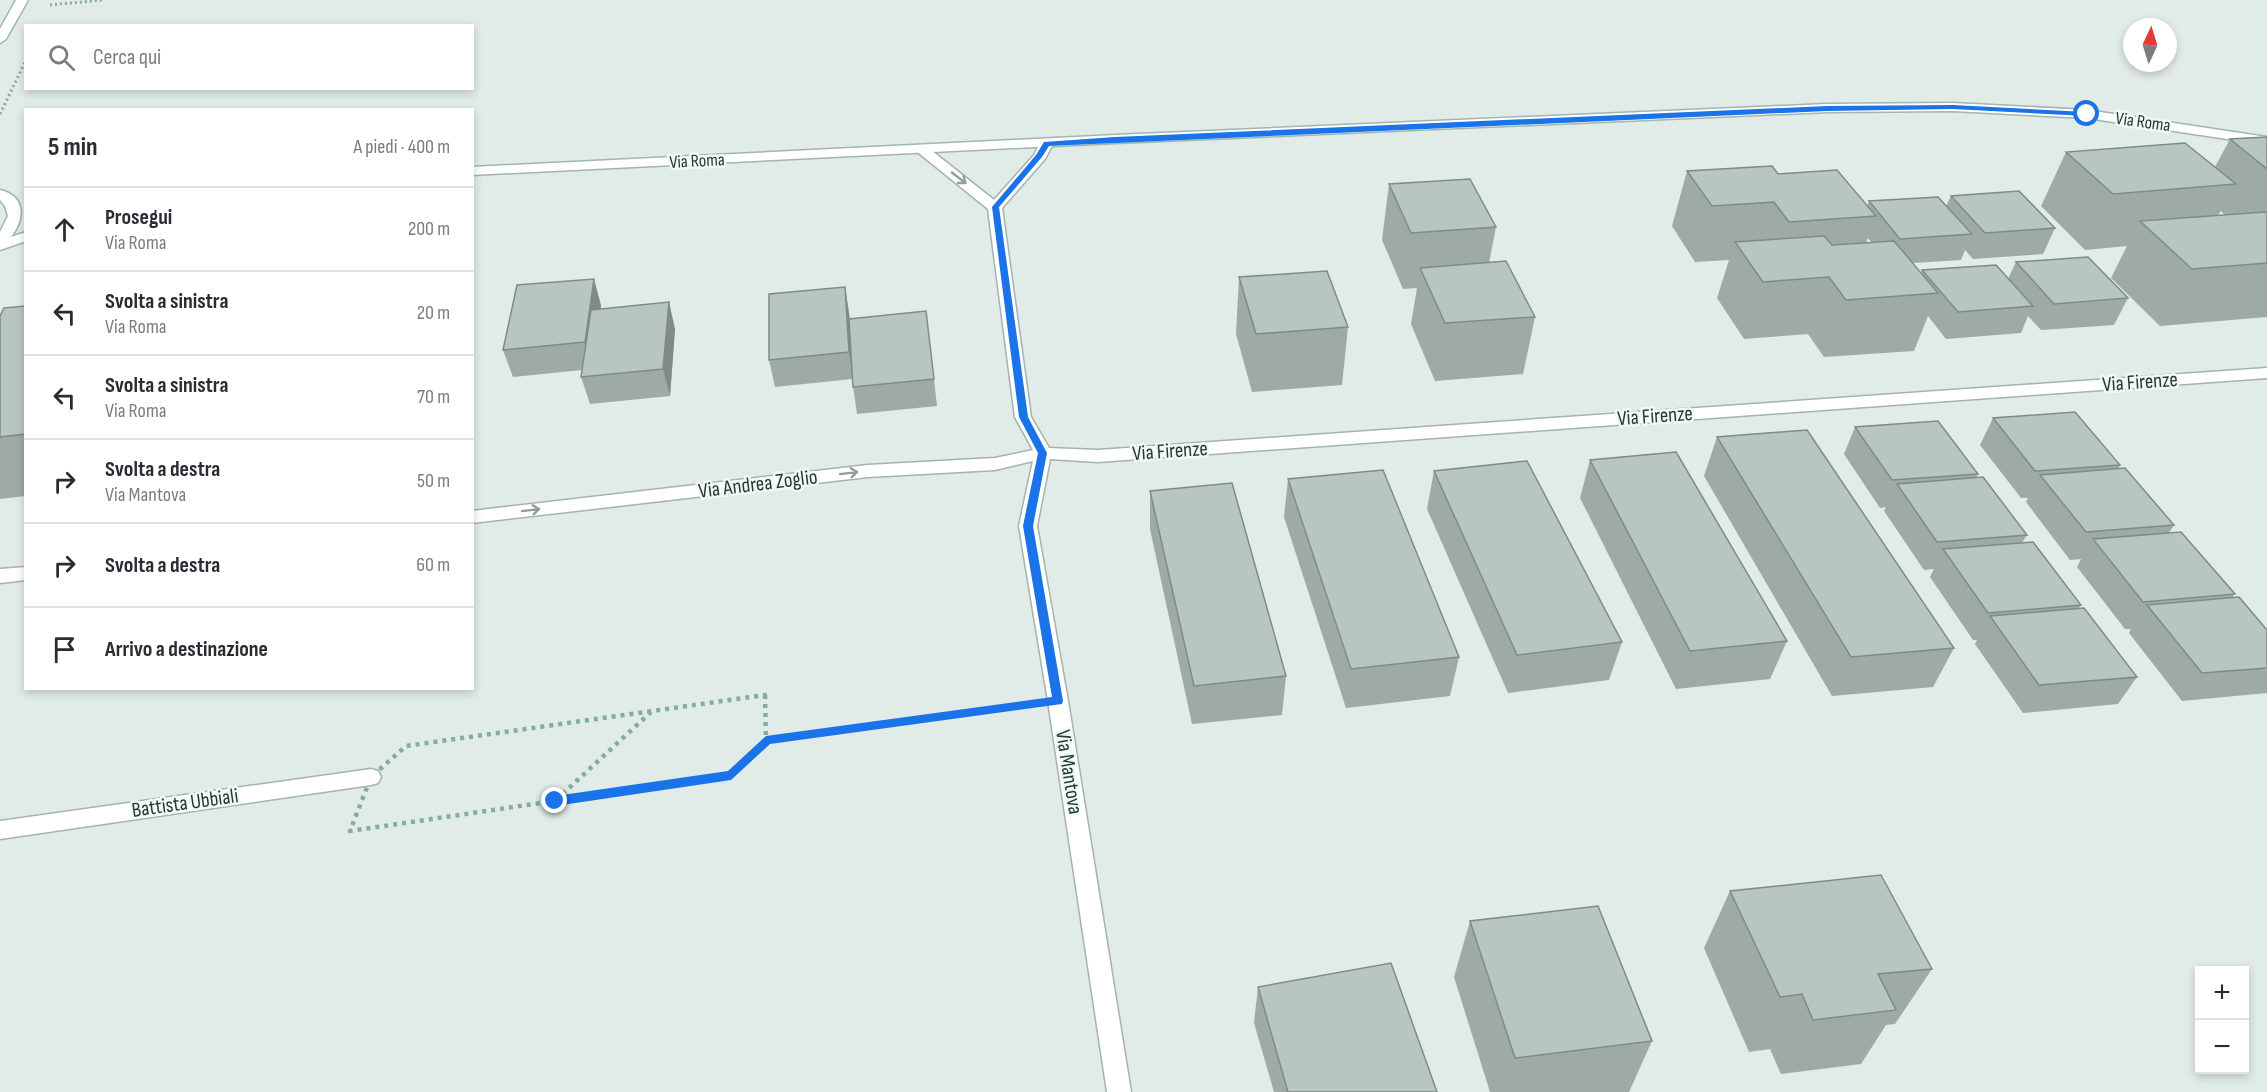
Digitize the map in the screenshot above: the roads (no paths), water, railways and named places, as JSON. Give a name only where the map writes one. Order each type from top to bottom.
[{"type":"street","points":[[0,39],[20,4]]},
{"type":"street","name":"Via Roma","points":[[474,171],[1115,139],[1803,109],[1942,107],[2087,114],[2267,141]]},
{"type":"street","points":[[995,207],[1040,156],[1046,144]]},
{"type":"street","points":[[922,150],[995,207],[1023,417],[1043,453]]},
{"type":"street","points":[[0,240],[14,224],[16,211],[12,198]]},
{"type":"street","points":[[0,246],[24,237]]},
{"type":"street","name":"Via Firenze","points":[[1043,453],[1098,456],[2267,373]]},
{"type":"street","name":"Via Andrea Zoglio","points":[[474,517],[868,471],[995,464],[1043,453]]},
{"type":"street","name":"Via Mantova","points":[[1043,453],[1028,526],[1058,701],[1119,1092]]},
{"type":"street","points":[[0,576],[24,573]]},
{"type":"street","name":"Battista Ubbiali","points":[[0,830],[371,777]]}]
